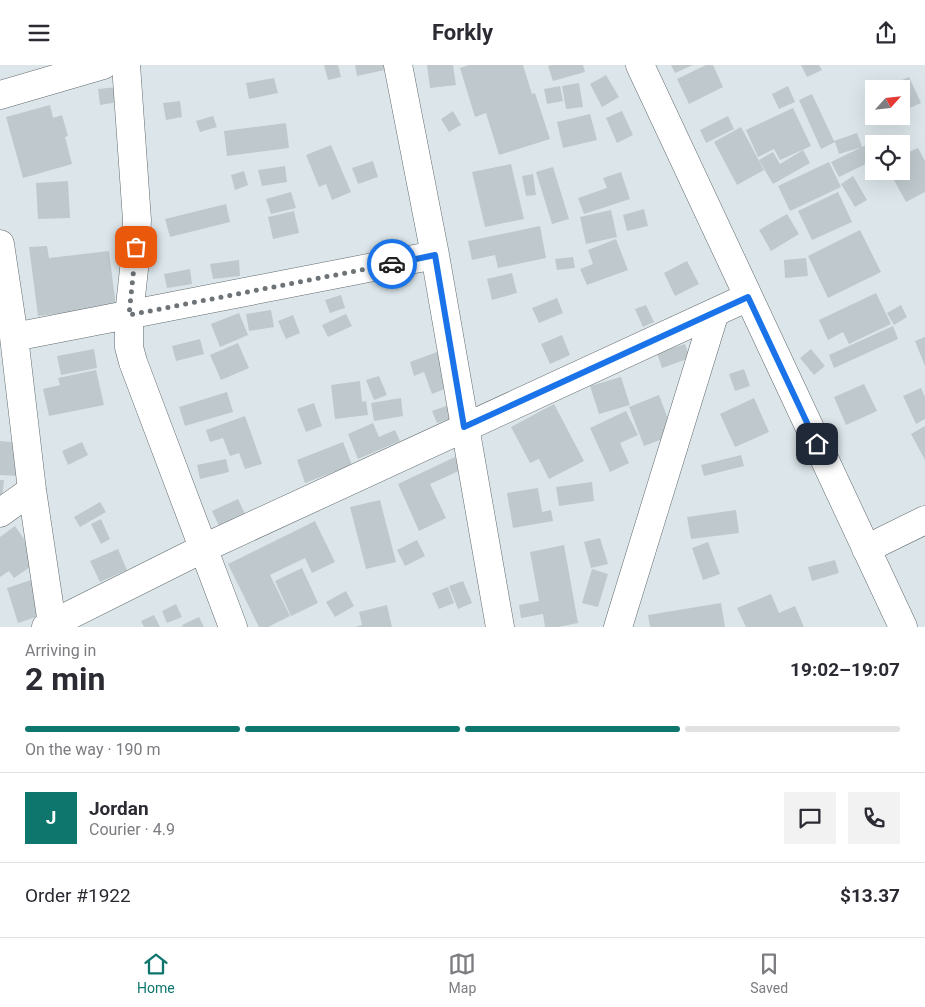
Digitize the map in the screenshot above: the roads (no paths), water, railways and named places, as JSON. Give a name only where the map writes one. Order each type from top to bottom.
[{"type":"street","points":[[0,95],[103,65]]},
{"type":"street","points":[[126,65],[137,220],[129,315],[129,347],[233,627]]},
{"type":"street","points":[[398,65],[435,255],[500,627]]},
{"type":"street","points":[[640,65],[903,627]]},
{"type":"street","points":[[0,243],[14,337],[49,625],[204,548],[748,297]]},
{"type":"street","points":[[14,337],[435,255]]},
{"type":"street","points":[[618,627],[715,312]]},
{"type":"street","points":[[0,513],[32,490]]},
{"type":"street","points":[[866,549],[925,520]]}]
